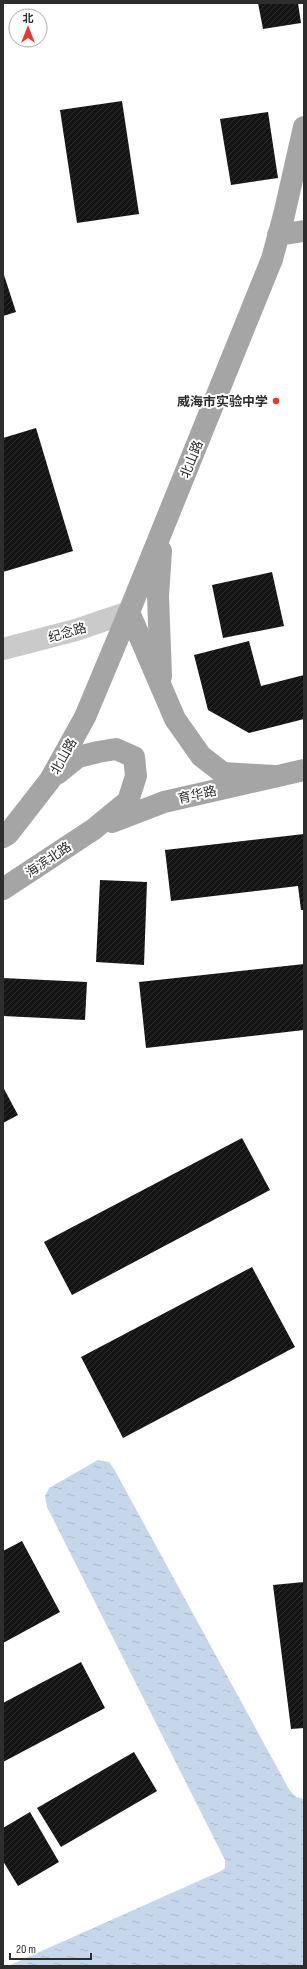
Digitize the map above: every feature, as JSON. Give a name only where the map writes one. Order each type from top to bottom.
[{"type":"main road","name":"北山路","points":[[50,780],[85,717],[130,612],[269,266],[304,127]]},
{"type":"main road","points":[[278,235],[304,231]]},
{"type":"main road","points":[[162,693],[158,596],[163,530]]},
{"type":"main road","points":[[130,612],[162,693],[175,720],[201,756],[223,773],[274,776]]},
{"type":"main road","points":[[3,837],[8,834],[50,780],[78,757],[91,753],[116,749],[134,757],[136,776],[128,801],[94,829]]},
{"type":"main road","name":"育华路","points":[[94,829],[164,802],[304,770]]},
{"type":"main road","name":"海滨北路","points":[[3,889],[94,829]]},
{"type":"street","name":"纪念路","points":[[3,649],[76,630],[130,612]]},
{"type":"water","points":[[98,1460],[109,1462],[114,1469],[290,1791],[296,1797],[304,1799],[304,1966],[8,1966],[225,1868],[225,1860],[47,1507],[45,1496],[49,1488]]},
{"type":"building","points":[[258,3],[298,3],[301,23],[263,29]]},
{"type":"building","points":[[122,101],[139,214],[77,223],[60,110]]},
{"type":"building","points":[[268,112],[278,178],[231,185],[220,119]]},
{"type":"building","points":[[3,272],[16,312],[3,316]]},
{"type":"building","points":[[36,428],[73,551],[3,572],[3,438]]},
{"type":"building","points":[[272,572],[284,626],[223,638],[212,585]]},
{"type":"building","points":[[249,641],[261,686],[304,675],[304,719],[249,733],[208,710],[194,655]]},
{"type":"building","points":[[304,834],[304,910],[301,910],[298,886],[171,901],[165,850]]},
{"type":"building","points":[[100,880],[147,882],[144,965],[96,962]]},
{"type":"building","points":[[304,964],[304,1030],[146,1048],[139,982]]},
{"type":"building","points":[[3,978],[87,982],[85,1020],[3,1016]]},
{"type":"building","points":[[3,1087],[18,1115],[3,1123]]},
{"type":"building","points":[[242,1138],[270,1190],[72,1295],[44,1242]]},
{"type":"building","points":[[252,1267],[295,1347],[123,1438],[81,1357]]},
{"type":"building","points":[[22,1541],[60,1612],[3,1643],[3,1551]]},
{"type":"building","points":[[304,1582],[304,1728],[291,1729],[273,1585]]},
{"type":"building","points":[[81,1662],[105,1708],[3,1762],[3,1703]]},
{"type":"building","points":[[134,1752],[157,1791],[61,1847],[37,1808]]},
{"type":"building","points":[[30,1812],[59,1862],[18,1886],[3,1861],[3,1828]]},
{"type":"place","name":"威海市实验中学","points":[[276,401]]}]
